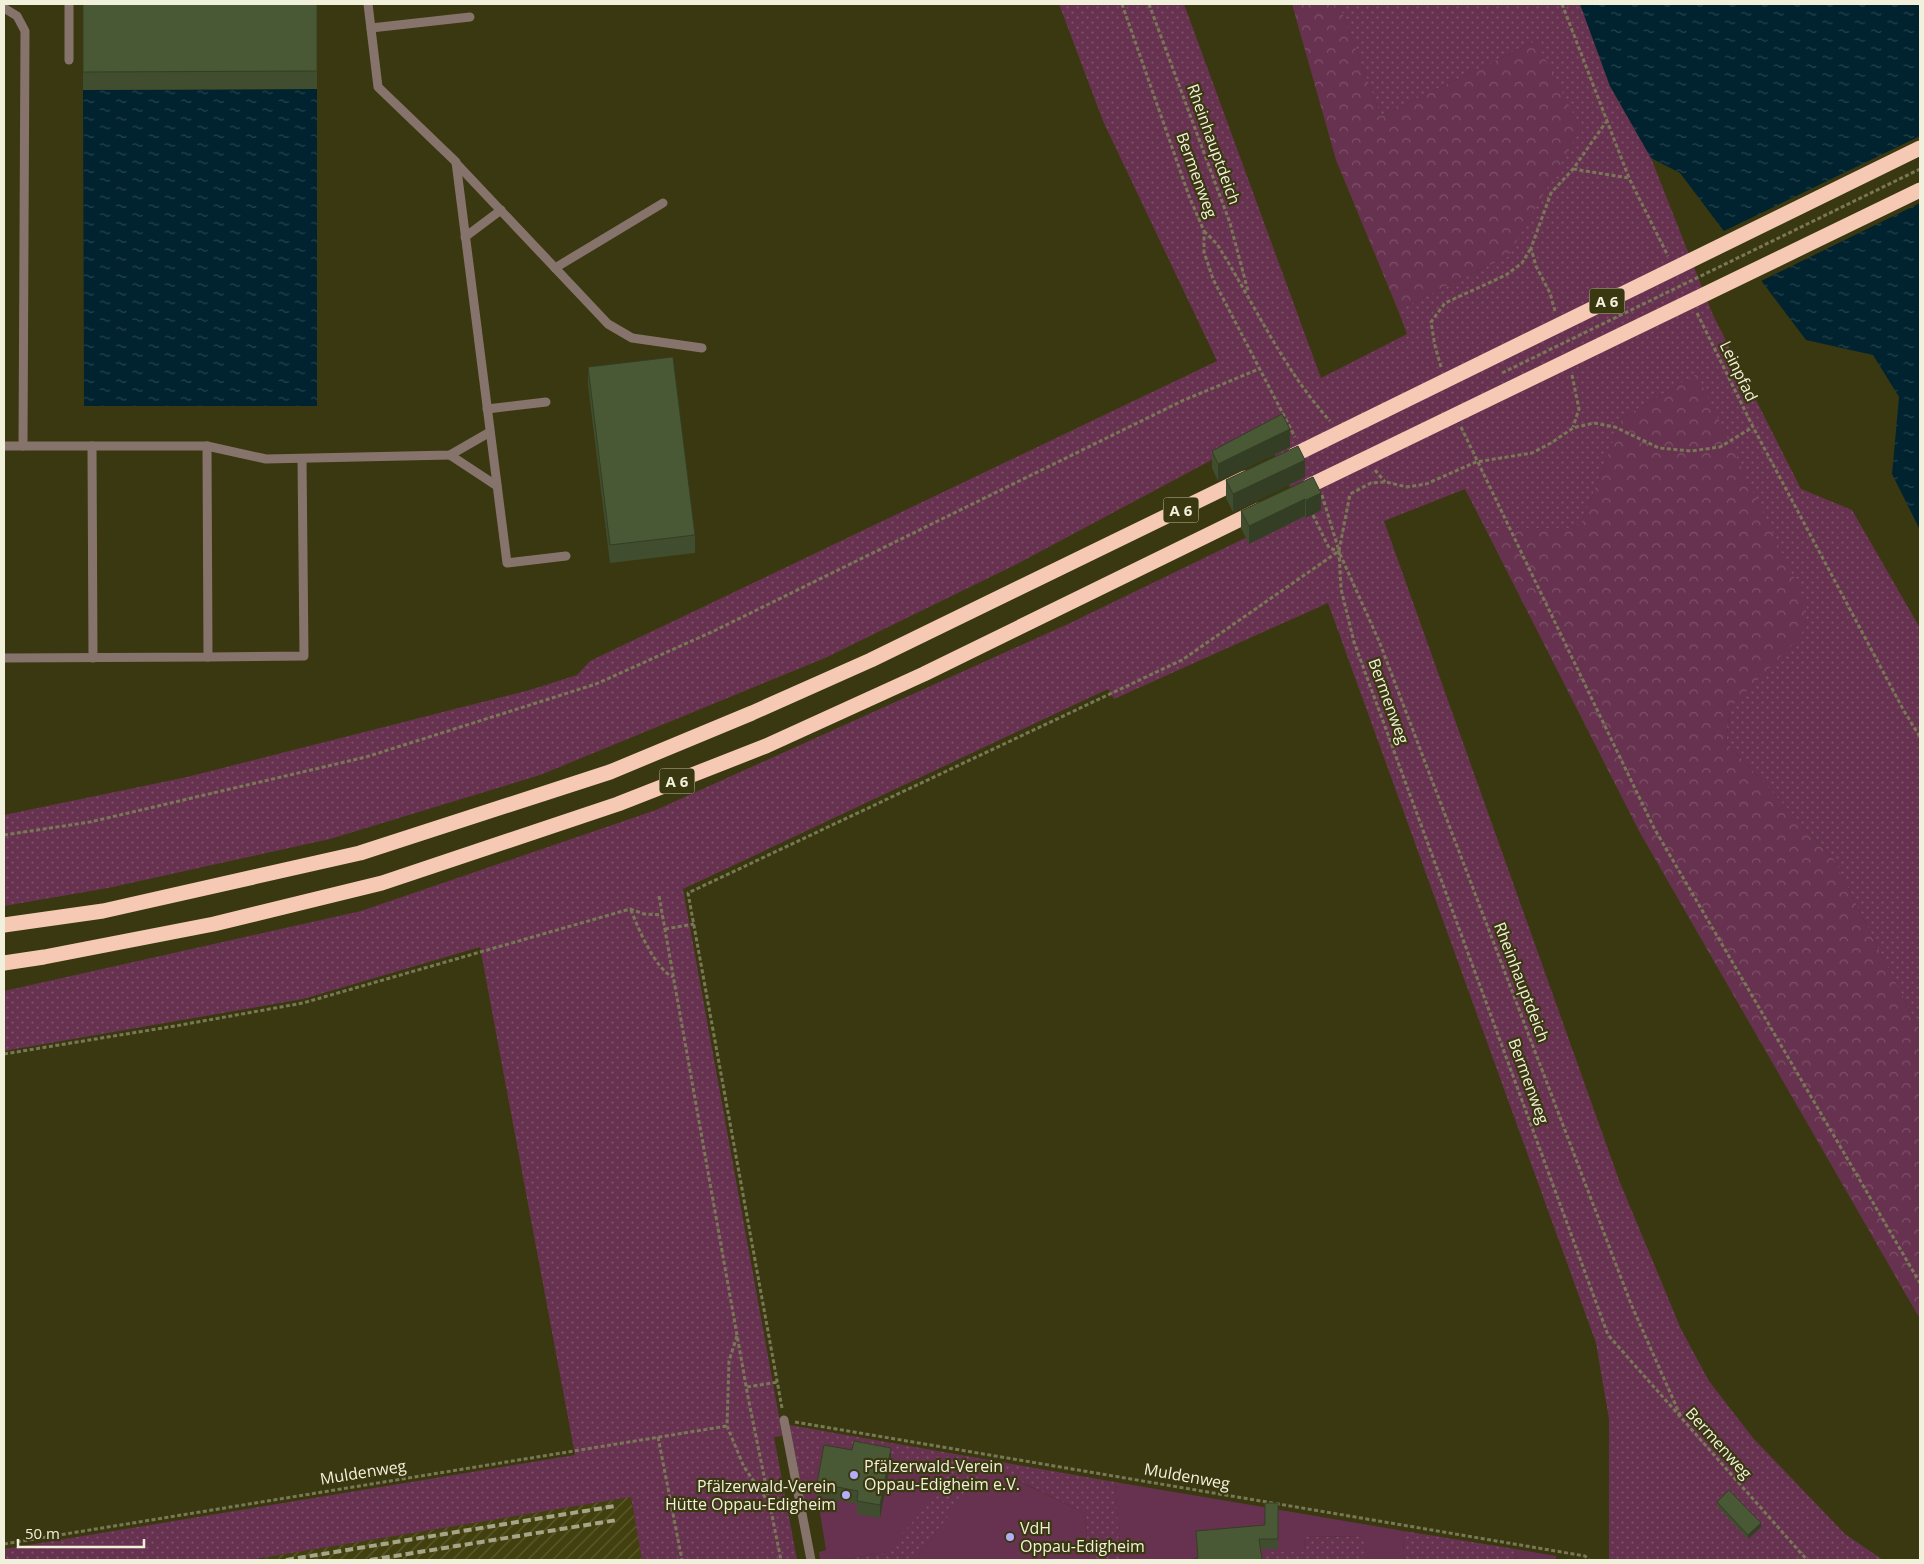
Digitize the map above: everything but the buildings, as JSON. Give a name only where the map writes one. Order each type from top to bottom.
[{"type":"highway","name":"A 6","points":[[1276,463],[1920,148]]},
{"type":"highway","name":"A 6","points":[[1292,494],[1920,190]]},
{"type":"highway","name":"A 6","points":[[4,925],[102,911],[360,853],[610,772],[752,713],[871,660],[1259,472]]},
{"type":"highway","name":"A 6","points":[[4,963],[214,924],[382,883],[618,804],[766,746],[924,674],[1275,502]]},
{"type":"lane","points":[[69,4],[69,60]]},
{"type":"lane","points":[[368,4],[378,87],[456,162],[608,324],[632,338],[702,348]]},
{"type":"lane","points":[[4,8],[17,16],[25,32],[23,446]]},
{"type":"lane","points":[[371,28],[470,17]]},
{"type":"lane","points":[[456,162],[507,563],[566,556]]},
{"type":"lane","points":[[555,268],[663,203]]},
{"type":"lane","points":[[465,237],[501,210]]},
{"type":"lane","points":[[487,408],[546,402]]},
{"type":"lane","points":[[4,446],[207,446],[266,460],[450,455],[490,432]]},
{"type":"lane","points":[[92,446],[93,658]]},
{"type":"lane","points":[[207,446],[208,657]]},
{"type":"lane","points":[[450,455],[497,486]]},
{"type":"lane","points":[[4,658],[304,656],[302,459]]},
{"type":"lane","points":[[784,1420],[811,1560]]},
{"type":"path","name":"Bermenweg","points":[[1122,4],[1189,196],[1204,231],[1204,252],[1213,279],[1292,431]]},
{"type":"path","name":"Rheinhauptdeich","points":[[1149,4],[1230,223],[1249,295]]},
{"type":"path","points":[[1562,4],[1629,178],[1669,258]]},
{"type":"path","points":[[1443,373],[1435,346],[1431,322],[1445,303],[1506,276],[1522,263],[1532,248],[1551,193],[1573,168],[1606,122]]},
{"type":"path","points":[[1573,168],[1629,178]]},
{"type":"path","points":[[1495,376],[1920,169]]},
{"type":"path","points":[[1204,231],[1217,244],[1249,295],[1287,365],[1309,397]]},
{"type":"path","points":[[1532,248],[1536,266]]},
{"type":"path","points":[[1678,276],[1687,293]]},
{"type":"path","name":"Leinpfad","points":[[1696,311],[1753,426],[1904,711],[1920,737]]},
{"type":"path","points":[[4,835],[90,822],[366,757],[596,684],[830,574],[1184,400],[1259,369]]},
{"type":"path","points":[[1458,418],[1476,462],[1490,485],[1654,828],[1920,1282]]},
{"type":"path","points":[[1476,462],[1532,453],[1551,444],[1573,428],[1594,423],[1615,427],[1658,448],[1691,451],[1720,447],[1753,426]]},
{"type":"path","points":[[1281,431],[1290,426]]},
{"type":"path","name":"Bermenweg","points":[[1476,462],[1426,484],[1408,487],[1386,482],[1370,483],[1350,494],[1339,551],[1341,590],[1354,642],[1608,1335],[1807,1560]]},
{"type":"path","points":[[1313,515],[1329,548],[1339,551]]},
{"type":"path","points":[[784,1420],[688,892],[1182,660],[1339,551]]},
{"type":"path","name":"Rheinhauptdeich","points":[[1339,551],[1382,650],[1631,1304],[1683,1421]]},
{"type":"path","points":[[659,896],[746,1387],[781,1560]]},
{"type":"path","points":[[4,1054],[303,1003],[630,909],[644,914],[662,915]]},
{"type":"path","points":[[630,909],[639,930],[664,973],[673,977]]},
{"type":"path","points":[[665,929],[694,924]]},
{"type":"path","points":[[737,1334],[730,1361],[727,1426],[744,1467],[769,1503]]},
{"type":"path","points":[[746,1387],[778,1382]]},
{"type":"path","name":"Muldenweg","points":[[784,1420],[1586,1556],[1589,1560]]},
{"type":"path","name":"Muldenweg","points":[[4,1544],[727,1426]]},
{"type":"path","points":[[658,1437],[682,1560]]},
{"type":"shaded area","points":[[631,1497],[642,1560],[249,1560]]},
{"type":"green space","points":[[1059,4],[1184,4],[1321,378],[1407,334],[1398,310],[1508,256],[1536,41],[1381,116],[1339,4],[1580,4],[1610,86],[1651,158],[1713,315],[1801,489],[1852,510],[1920,628],[1920,1031],[1833,858],[1726,742],[1730,708],[1801,635],[1697,374],[1622,418],[1582,522],[1571,528],[1485,528],[1465,489],[1384,521],[1619,1180],[1681,1329],[1709,1381],[1753,1438],[1845,1534],[1883,1560],[1609,1560],[1609,1419],[1596,1343],[1328,603],[1114,699],[1108,689],[683,889],[780,1422],[782,1436],[774,1437],[797,1560],[642,1560],[631,1497],[249,1560],[4,1560],[4,1549],[575,1455],[480,947],[303,999],[4,1051],[4,991],[361,911],[656,810],[1068,624],[1301,511],[1264,432],[1017,564],[825,658],[540,775],[330,839],[108,888],[4,906],[4,815],[187,777],[530,690],[577,675],[590,661],[1217,361],[1103,121]]},
{"type":"green space","points":[[1292,4],[1339,4],[1381,116],[1536,41],[1581,129],[1508,256],[1398,310],[1336,160]]},
{"type":"green space","points":[[1697,374],[1807,605],[1802,635],[1730,708],[1726,742],[1833,858],[1920,1031],[1920,1319],[1639,831],[1485,528],[1571,528],[1582,522],[1622,418]]},
{"type":"green space","points":[[789,1425],[1115,1482],[1121,1560],[1089,1560],[1085,1513],[988,1466],[915,1560],[841,1560],[887,1552],[822,1443],[815,1476],[800,1478]]},
{"type":"green space","points":[[822,1442],[940,1465],[932,1499],[887,1552],[841,1560],[820,1560],[819,1552],[826,1550],[818,1501],[804,1504],[800,1478],[815,1475]]},
{"type":"green space","name":"VdH Oppau-Edigheim","points":[[987,1466],[1085,1513],[1089,1560],[915,1560]]},
{"type":"green space","points":[[1115,1482],[1404,1531],[1403,1560],[1364,1560],[1364,1536],[1305,1537],[1304,1552],[1264,1552],[1264,1560],[1121,1560]]},
{"type":"green space","points":[[1404,1531],[1515,1549],[1516,1560],[1403,1560]]},
{"type":"green space","points":[[1364,1536],[1364,1560],[1264,1560],[1264,1552],[1304,1552],[1305,1537]]},
{"type":"green space","points":[[1515,1549],[1556,1556],[1556,1560],[1516,1560]]},
{"type":"water","points":[[1580,4],[1920,4],[1920,530],[1892,474],[1899,397],[1873,355],[1806,340],[1680,173],[1651,158],[1610,86]]},
{"type":"water","points":[[317,89],[317,406],[84,406],[83,90]]},
{"type":"pier","points":[[1920,136],[1920,203],[1759,282],[1722,232]]},
{"type":"railway","points":[[286,1560],[615,1506]]},
{"type":"railway","points":[[370,1560],[617,1520]]},
{"type":"place","name":"Pfälzerwald-Verein Oppau-Edigheim e.V.","points":[[854,1475]]},
{"type":"place","name":"Pfälzerwald-Verein Hütte Oppau-Edigheim","points":[[846,1495]]},
{"type":"place","name":"VdH Oppau-Edigheim","points":[[1010,1537]]}]
